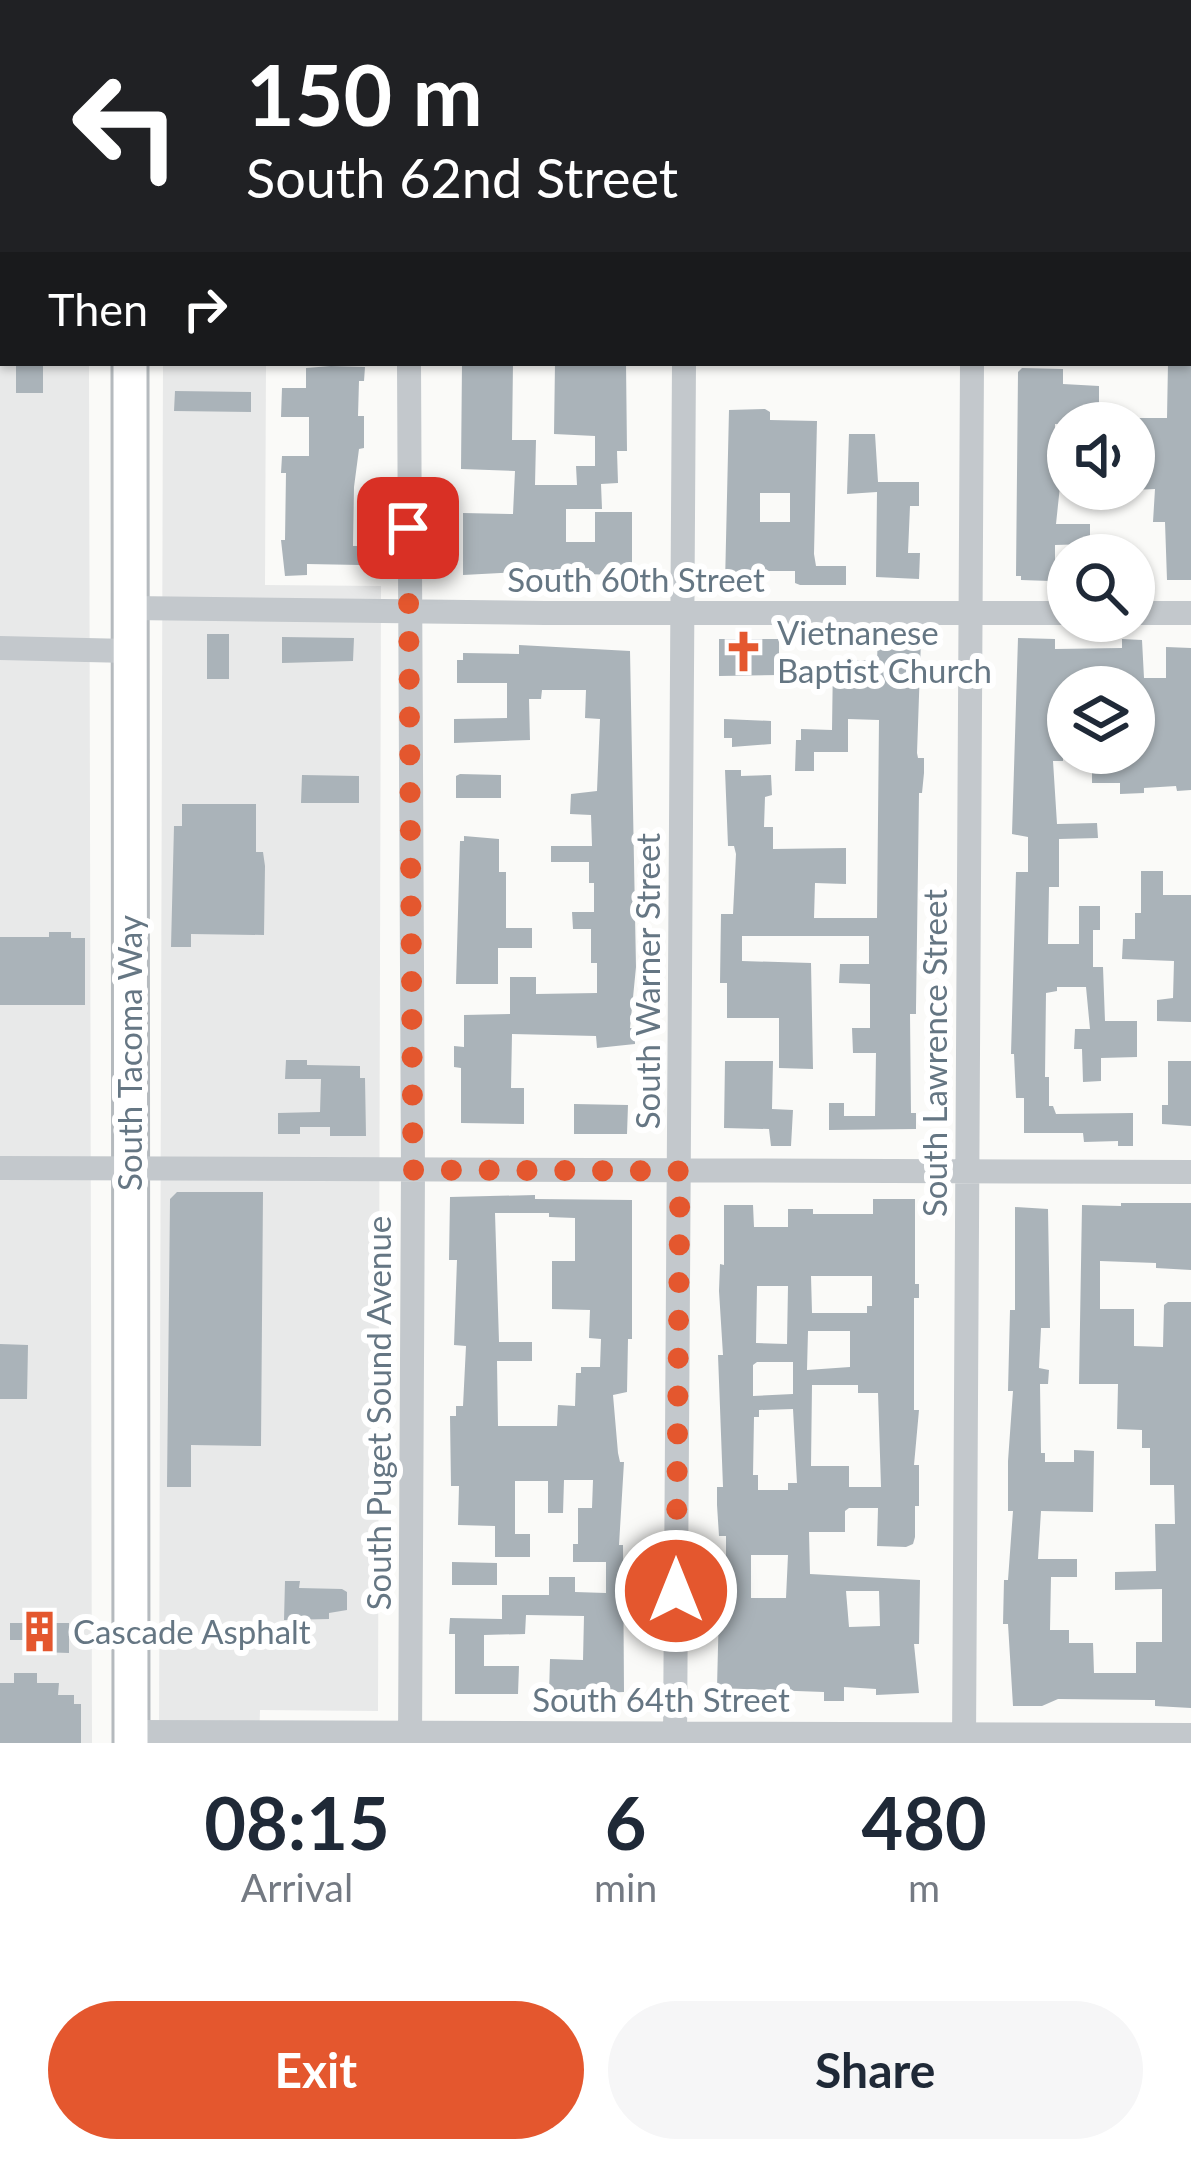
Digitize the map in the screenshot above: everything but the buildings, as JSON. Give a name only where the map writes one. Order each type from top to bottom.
[{"type":"main road","name":"South Tacoma Way","points":[[130,366],[131,1737]]},
{"type":"street","name":"South Puget Sound Avenue","points":[[409,366],[410,1738]]},
{"type":"street","name":"South Warner Street","points":[[675,1737],[684,366]]},
{"type":"street","name":"South Lawrence Street","points":[[964,1739],[972,366]]},
{"type":"street","name":"South 60th Street","points":[[131,608],[1047,613]]},
{"type":"street","points":[[1155,613],[1191,613]]},
{"type":"street","points":[[0,648],[129,651]]},
{"type":"street","points":[[0,1168],[1191,1172]]},
{"type":"street","name":"South 64th Street","points":[[131,1737],[1191,1735]]},
{"type":"shaded area","points":[[0,366],[89,366],[92,1743],[0,1743]]},
{"type":"shaded area","points":[[163,366],[266,366],[265,585],[381,586],[378,1711],[260,1710],[259,1743],[159,1743]]},
{"type":"place","name":"Vietnanese Baptist Church","points":[[743,652]]},
{"type":"place","name":"Cascade Asphalt","points":[[39,1632]]},
{"type":"route","points":[[408,528],[413,1170],[680,1171],[676,1591]]}]
